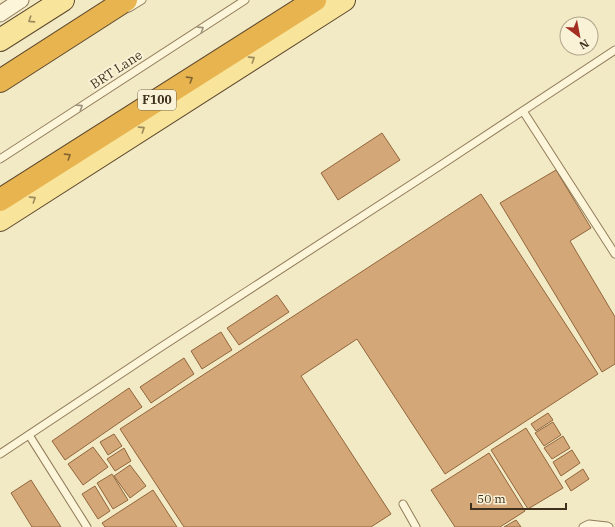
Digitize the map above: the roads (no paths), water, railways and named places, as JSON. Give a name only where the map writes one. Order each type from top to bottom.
[{"type":"highway","name":"F100","points":[[0,200],[315,0]]},
{"type":"highway","points":[[0,81],[125,6]]},
{"type":"main road","points":[[0,40],[63,0]]},
{"type":"main road","points":[[0,220],[344,0]]},
{"type":"street","points":[[0,14],[21,0]]},
{"type":"lane","points":[[125,6],[142,0]]},
{"type":"lane","name":"BRT Lane","points":[[0,159],[245,0]]},
{"type":"lane","points":[[0,454],[615,50]]},
{"type":"lane","points":[[523,111],[615,254]]},
{"type":"lane","points":[[28,435],[86,527]]},
{"type":"lane","points":[[403,504],[416,527]]},
{"type":"lane","points":[[584,527],[588,524],[609,527]]}]
